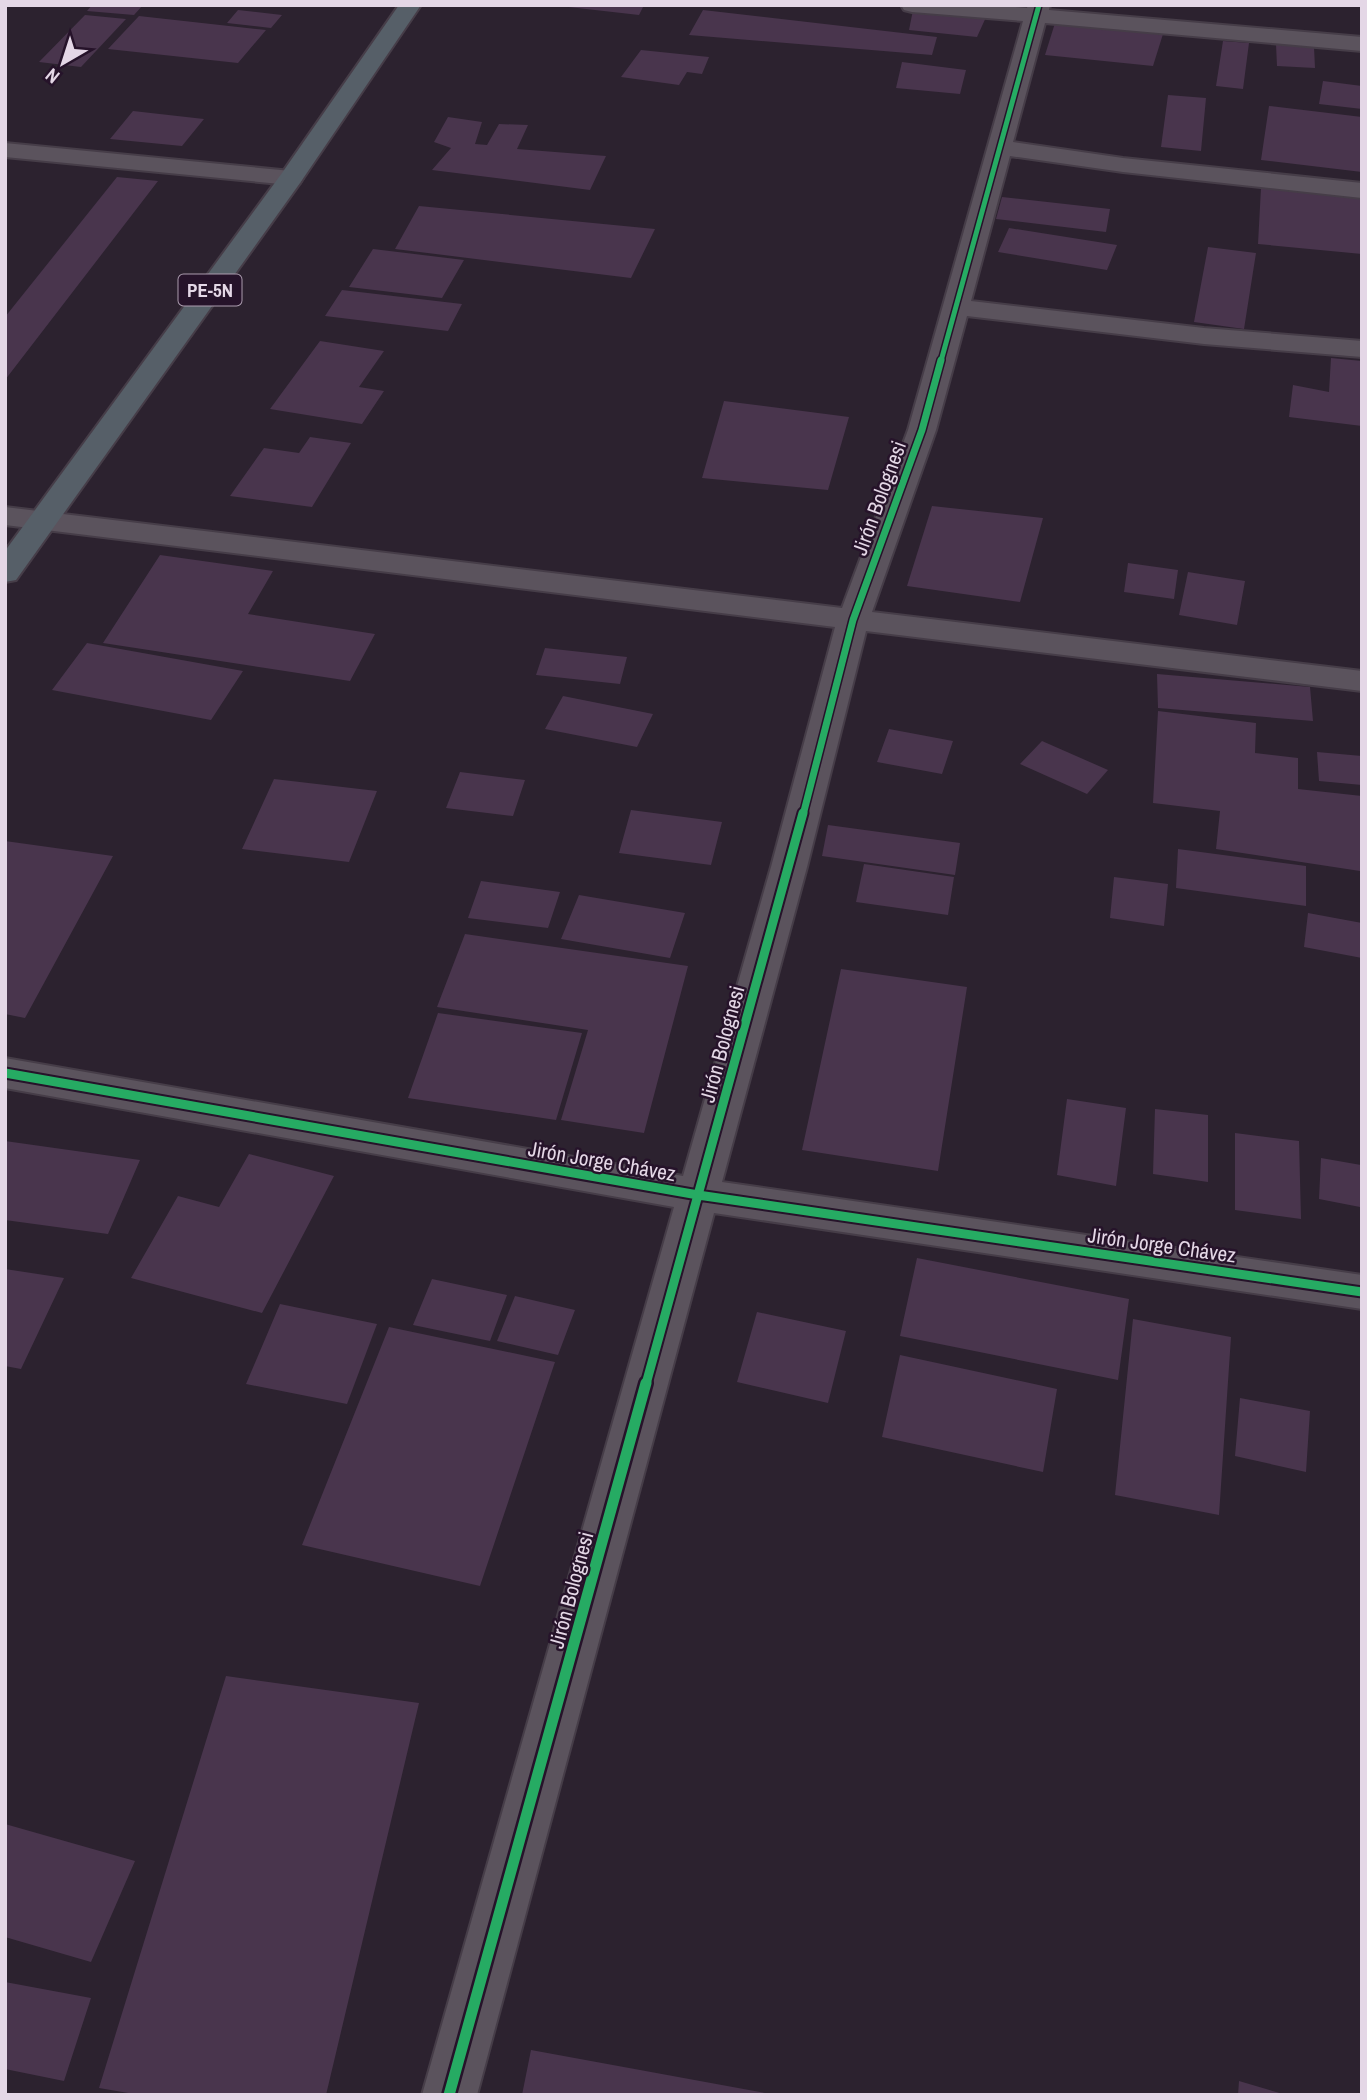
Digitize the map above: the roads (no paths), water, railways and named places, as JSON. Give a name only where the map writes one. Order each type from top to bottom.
[{"type":"highway","name":"PE-5N","points":[[5,573],[291,178],[410,5]]},
{"type":"street","points":[[912,5],[1038,10],[1362,44]]},
{"type":"street","name":"Jirón Bolognesi","points":[[449,2095],[698,1195],[853,620],[922,430],[1038,10]]},
{"type":"street","points":[[1001,148],[1150,168],[1362,191]]},
{"type":"street","points":[[5,150],[291,178]]},
{"type":"street","points":[[957,307],[1204,336],[1362,349]]},
{"type":"street","points":[[5,516],[1362,681]]},
{"type":"street","name":"Jirón Jorge Chávez","points":[[5,1073],[698,1195],[1362,1292]]}]
